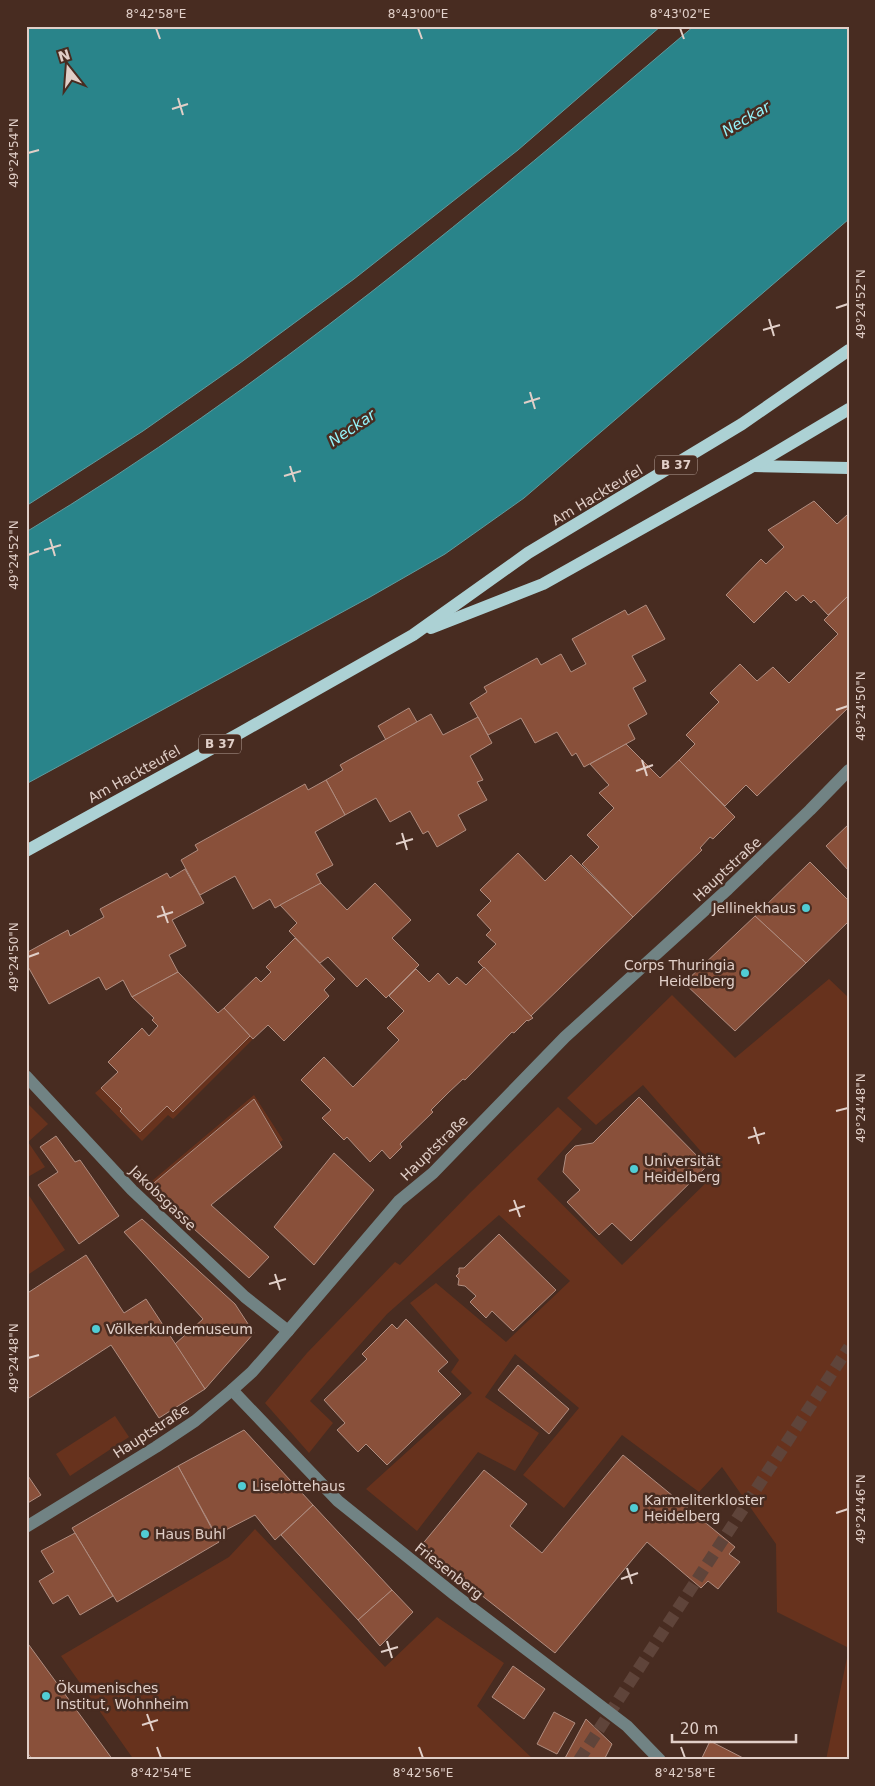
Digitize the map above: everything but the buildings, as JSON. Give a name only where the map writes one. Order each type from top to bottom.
[{"type":"main road","name":"Am Hackteufel","points":[[26,851],[413,636],[528,553],[742,424],[849,350]]},
{"type":"main road","name":"Am Hackteufel","points":[[413,636],[544,584],[753,466],[849,409]]},
{"type":"main road","points":[[753,466],[849,468]]},
{"type":"street","name":"Hauptstraße","points":[[26,1527],[196,1421],[252,1372],[399,1201],[432,1173],[566,1037],[728,889],[849,770]]},
{"type":"street","name":"Jakobsgasse","points":[[26,1076],[132,1190],[245,1297],[288,1331]]},
{"type":"street","name":"Friesenberg","points":[[232,1390],[338,1501],[455,1595],[627,1726],[660,1760]]},
{"type":"shaded area","points":[[829,979],[849,998],[849,1648],[777,1612],[776,1544],[722,1467],[699,1492],[622,1435],[564,1508],[523,1475],[579,1408],[515,1354],[485,1397],[539,1433],[515,1471],[478,1452],[417,1531],[366,1489],[472,1393],[451,1372],[459,1360],[410,1303],[436,1283],[506,1342],[570,1281],[499,1215],[387,1314],[310,1401],[333,1423],[309,1453],[265,1403],[307,1353],[395,1262],[400,1265],[558,1107],[582,1129],[537,1179],[622,1265],[718,1171],[643,1085],[596,1125],[567,1098],[672,995],[735,1058]]},
{"type":"shaded area","points":[[250,1036],[253,1039],[173,1119],[168,1115],[142,1141],[95,1093],[101,1088],[122,1109],[120,1112],[140,1132],[167,1106],[173,1111]]},
{"type":"shaded area","points":[[254,1095],[283,1140],[280,1142],[254,1099],[148,1188],[146,1186]]},
{"type":"shaded area","points":[[26,1102],[48,1124],[28,1142],[45,1167],[26,1178]]},
{"type":"shaded area","points":[[26,1191],[65,1250],[26,1276]]},
{"type":"shaded area","points":[[115,1416],[129,1437],[70,1476],[56,1454]]},
{"type":"shaded area","points":[[255,1529],[385,1667],[437,1617],[504,1663],[477,1706],[534,1760],[134,1760],[61,1656],[229,1557]]},
{"type":"shaded area","points":[[849,1648],[849,1760],[826,1760]]},
{"type":"water","points":[[26,26],[661,26],[518,150],[354,279],[240,363],[143,431],[26,506]]},
{"type":"water","name":"Neckar","points":[[694,26],[849,26],[849,219],[524,498],[445,554],[370,597],[26,784],[26,532],[202,418],[287,356],[452,228]]},
{"type":"tunnel","points":[[579,1760],[849,1347]]},
{"type":"place","name":"Jellinekhaus","points":[[806,908]]},
{"type":"place","name":"Corps Thuringia Heidelberg","points":[[745,973]]},
{"type":"place","name":"Universität Heidelberg","points":[[634,1169]]},
{"type":"place","name":"Völkerkundemuseum","points":[[96,1329]]},
{"type":"place","name":"Liselottehaus","points":[[242,1486]]},
{"type":"place","name":"Karmeliterkloster Heidelberg","points":[[634,1508]]},
{"type":"place","name":"Haus Buhl","points":[[145,1534]]},
{"type":"place","name":"Ökumenisches Institut, Wohnheim","points":[[46,1696]]}]
